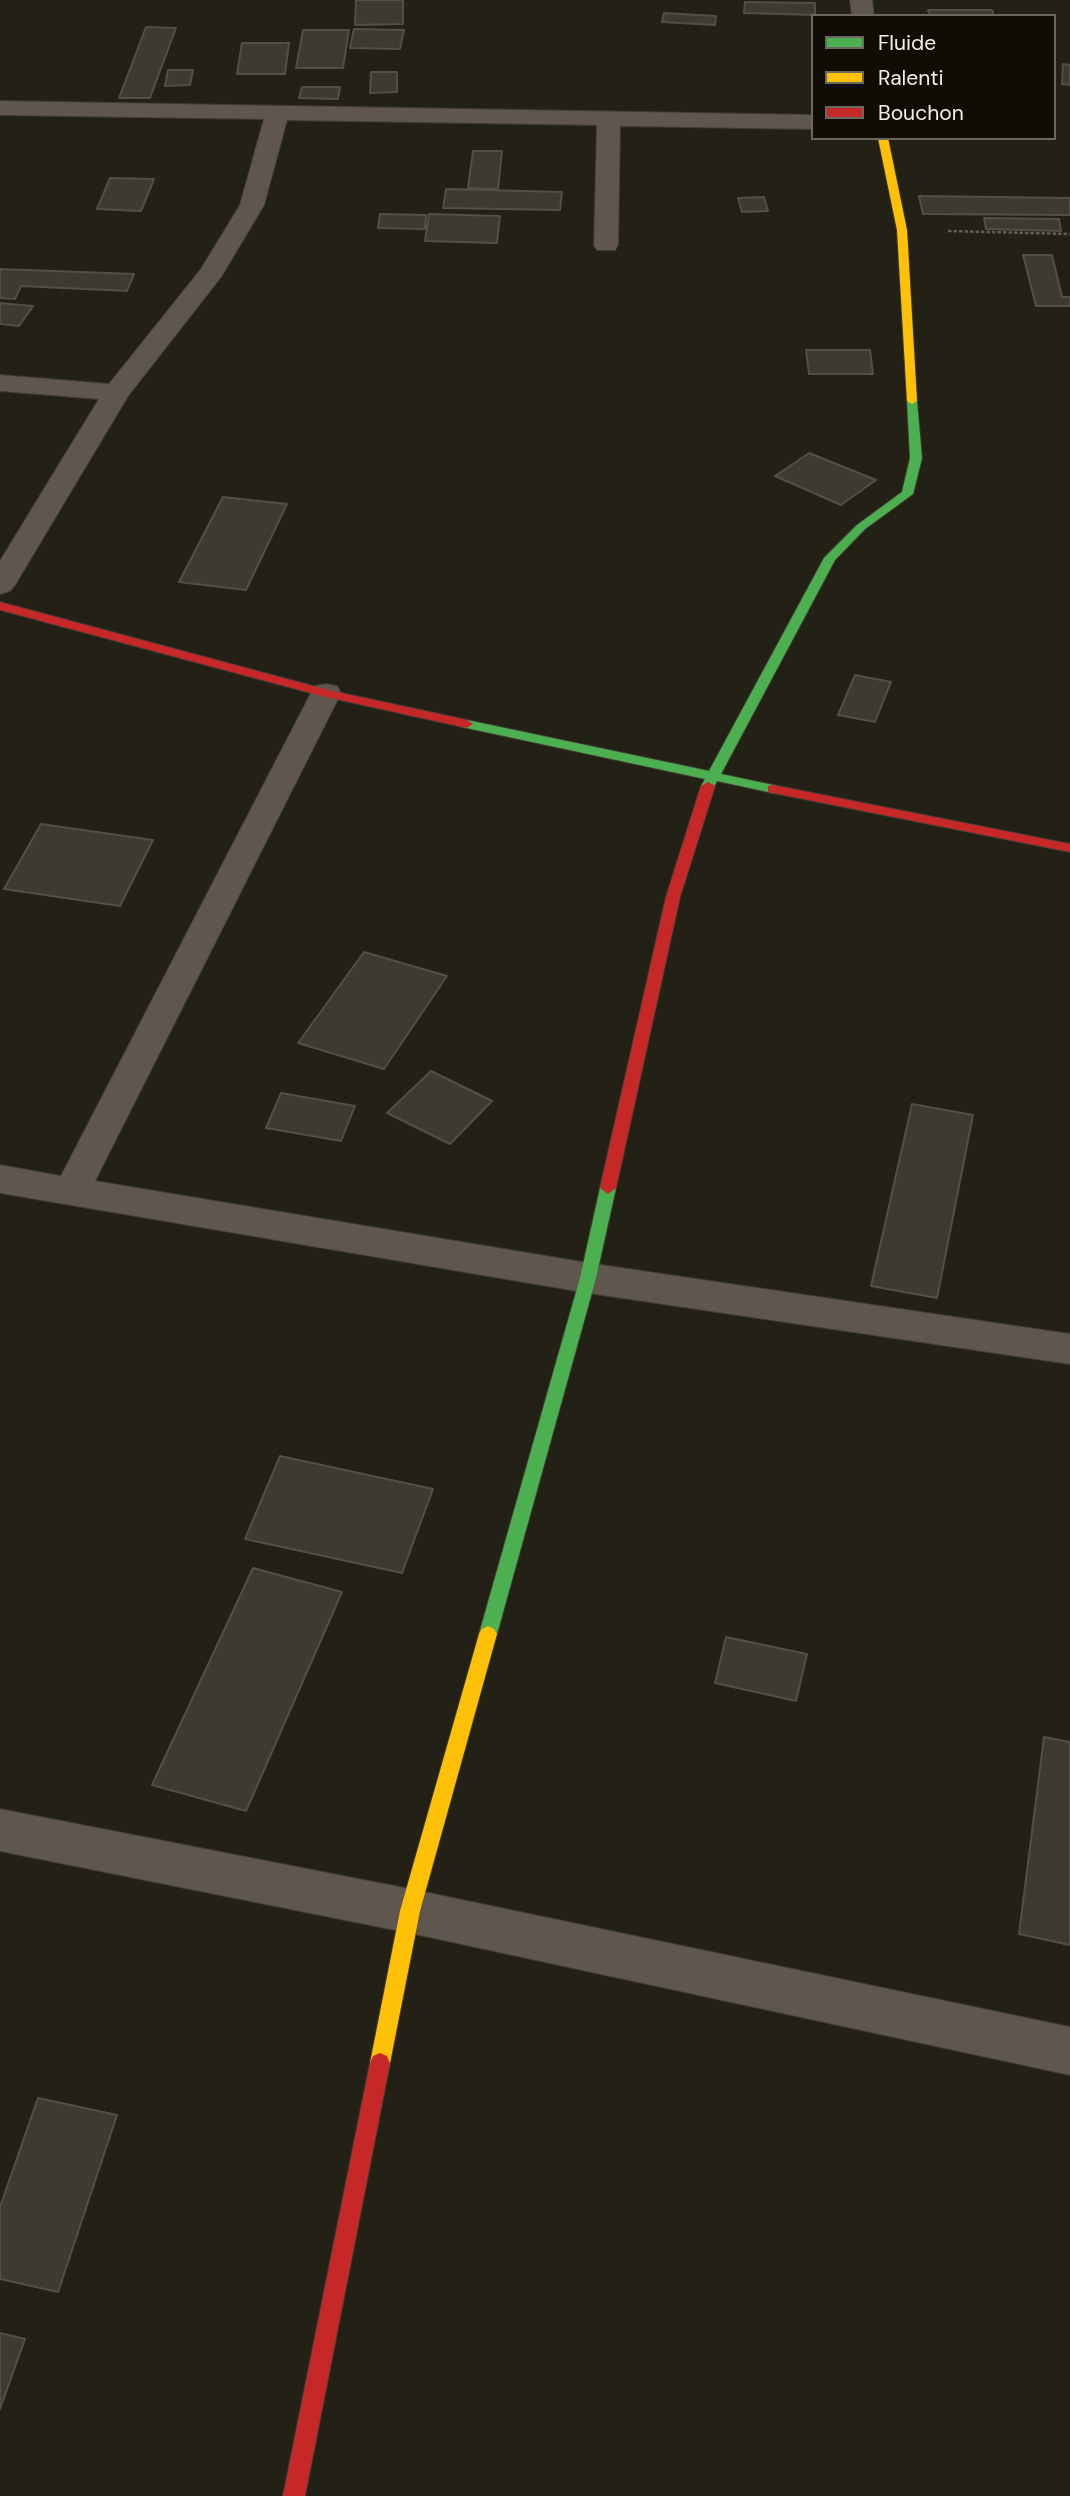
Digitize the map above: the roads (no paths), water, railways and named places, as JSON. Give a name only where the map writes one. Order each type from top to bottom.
[{"type":"street","points":[[0,108],[609,121],[811,122]]},
{"type":"street","points":[[0,586],[116,393],[212,272],[252,205],[277,114]]},
{"type":"street","points":[[606,245],[609,121]]},
{"type":"street","points":[[294,2496],[410,1911],[588,1278],[661,942],[711,777],[830,558],[861,527],[907,494],[916,458],[901,230],[883,140]]},
{"type":"street","points":[[0,383],[116,393]]},
{"type":"street","points":[[0,606],[326,692],[711,777],[1070,848]]},
{"type":"street","points":[[72,1190],[326,692]]},
{"type":"street","points":[[0,1179],[588,1278],[1070,1349]]},
{"type":"street","points":[[0,1830],[410,1911],[1070,2051]]}]
